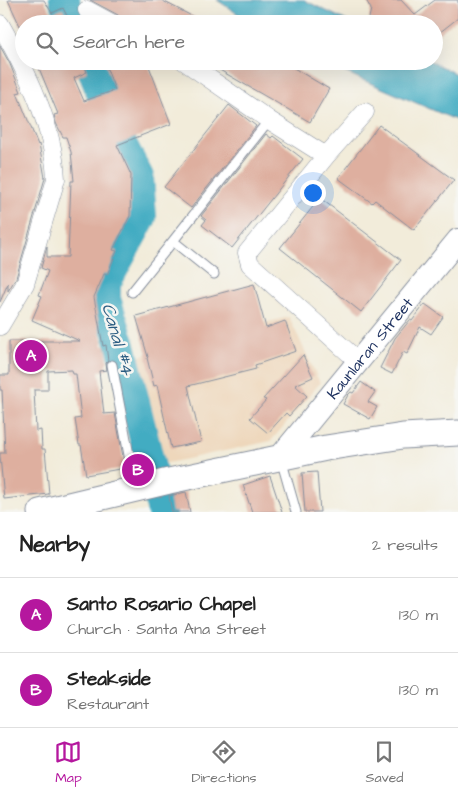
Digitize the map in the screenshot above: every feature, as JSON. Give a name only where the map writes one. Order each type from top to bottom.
[{"type":"main road","points":[[40,512],[280,457],[353,443],[403,436],[458,433]]},
{"type":"street","points":[[87,10],[96,15]]},
{"type":"street","points":[[0,24],[15,51]]},
{"type":"street","points":[[0,326],[25,284],[56,179],[48,127],[25,70]]},
{"type":"street","points":[[197,70],[269,120],[326,156]]},
{"type":"street","points":[[359,362],[250,264],[246,253],[365,112]]},
{"type":"street","name":"Kaunlaran Street","points":[[280,457],[458,240]]},
{"type":"lane","points":[[132,292],[269,120]]},
{"type":"lane","points":[[173,242],[214,274]]},
{"type":"lane","points":[[112,365],[151,486]]},
{"type":"lane","points":[[280,457],[296,512]]},
{"type":"shaded area","points":[[289,317],[320,383],[271,441],[163,464],[137,357],[212,335]]},
{"type":"water","points":[[217,0],[304,0],[335,15],[240,15]]},
{"type":"water","points":[[443,68],[458,75],[458,121],[340,70],[443,70]]},
{"type":"building","points":[[8,0],[44,0],[52,13],[63,8],[66,15],[15,15]]},
{"type":"building","points":[[90,0],[161,0],[190,15],[118,15]]},
{"type":"building","points":[[366,0],[401,0],[415,15],[370,15],[371,9]]},
{"type":"building","points":[[435,0],[458,0],[458,18],[443,30],[443,15],[415,15]]},
{"type":"building","points":[[0,46],[10,64],[21,92],[17,93],[39,144],[45,178],[16,278],[8,291],[8,283],[0,302]]},
{"type":"building","points":[[40,70],[86,70],[87,72],[74,78],[84,101],[115,90],[107,70],[150,70],[171,124],[117,145],[131,175],[130,216],[113,250],[117,251],[107,275],[104,274],[94,297],[103,346],[106,345],[108,361],[106,363],[107,370],[99,371],[104,414],[115,413],[125,468],[86,475],[75,419],[81,418],[76,374],[73,374],[72,370],[48,371],[48,390],[34,390],[36,431],[41,430],[42,449],[45,449],[49,494],[4,499],[0,456],[0,453],[5,453],[0,375],[9,375],[9,341],[80,341],[32,320],[42,296],[39,295],[48,271],[41,268],[47,246],[47,257],[68,257],[71,181],[74,181],[71,152],[66,137],[63,137],[54,115],[58,114]]},
{"type":"building","points":[[220,70],[297,70],[329,89],[310,122]]},
{"type":"building","points":[[229,105],[256,126],[191,208],[164,187]]},
{"type":"building","points":[[379,125],[454,180],[414,230],[375,200],[372,203],[338,178]]},
{"type":"building","points":[[266,134],[271,138],[273,136],[303,159],[232,248],[202,225],[206,220],[201,216]]},
{"type":"building","points":[[320,198],[401,260],[361,312],[280,248]]},
{"type":"building","points":[[254,284],[266,328],[285,321],[296,351],[255,365],[256,369],[188,386],[201,442],[171,448],[157,385],[154,386],[136,316]]},
{"type":"building","points":[[425,304],[443,317],[431,334],[420,327],[407,354],[403,352],[392,374],[380,368],[395,338]]},
{"type":"building","points":[[303,355],[313,377],[295,385],[307,396],[289,416],[286,413],[268,433],[250,418],[266,400],[263,399]]},
{"type":"building","points":[[361,382],[375,392],[368,402],[377,407],[370,419],[343,404],[348,395],[351,392],[353,393]]},
{"type":"building","points":[[317,472],[320,512],[305,512],[302,473]]},
{"type":"building","points":[[270,476],[282,512],[252,512],[243,485]]},
{"type":"building","points":[[186,492],[190,512],[172,512],[169,496]]},
{"type":"waterway","name":"Canal #4","points":[[64,0],[70,15]]},
{"type":"waterway","name":"Canal #4","points":[[92,70],[115,130],[139,177],[142,217],[106,283],[106,299],[122,349],[162,512]]},
{"type":"place","name":"Santo Rosario Chapel","points":[[31,356]]},
{"type":"place","name":"Steakside","points":[[138,470]]}]
